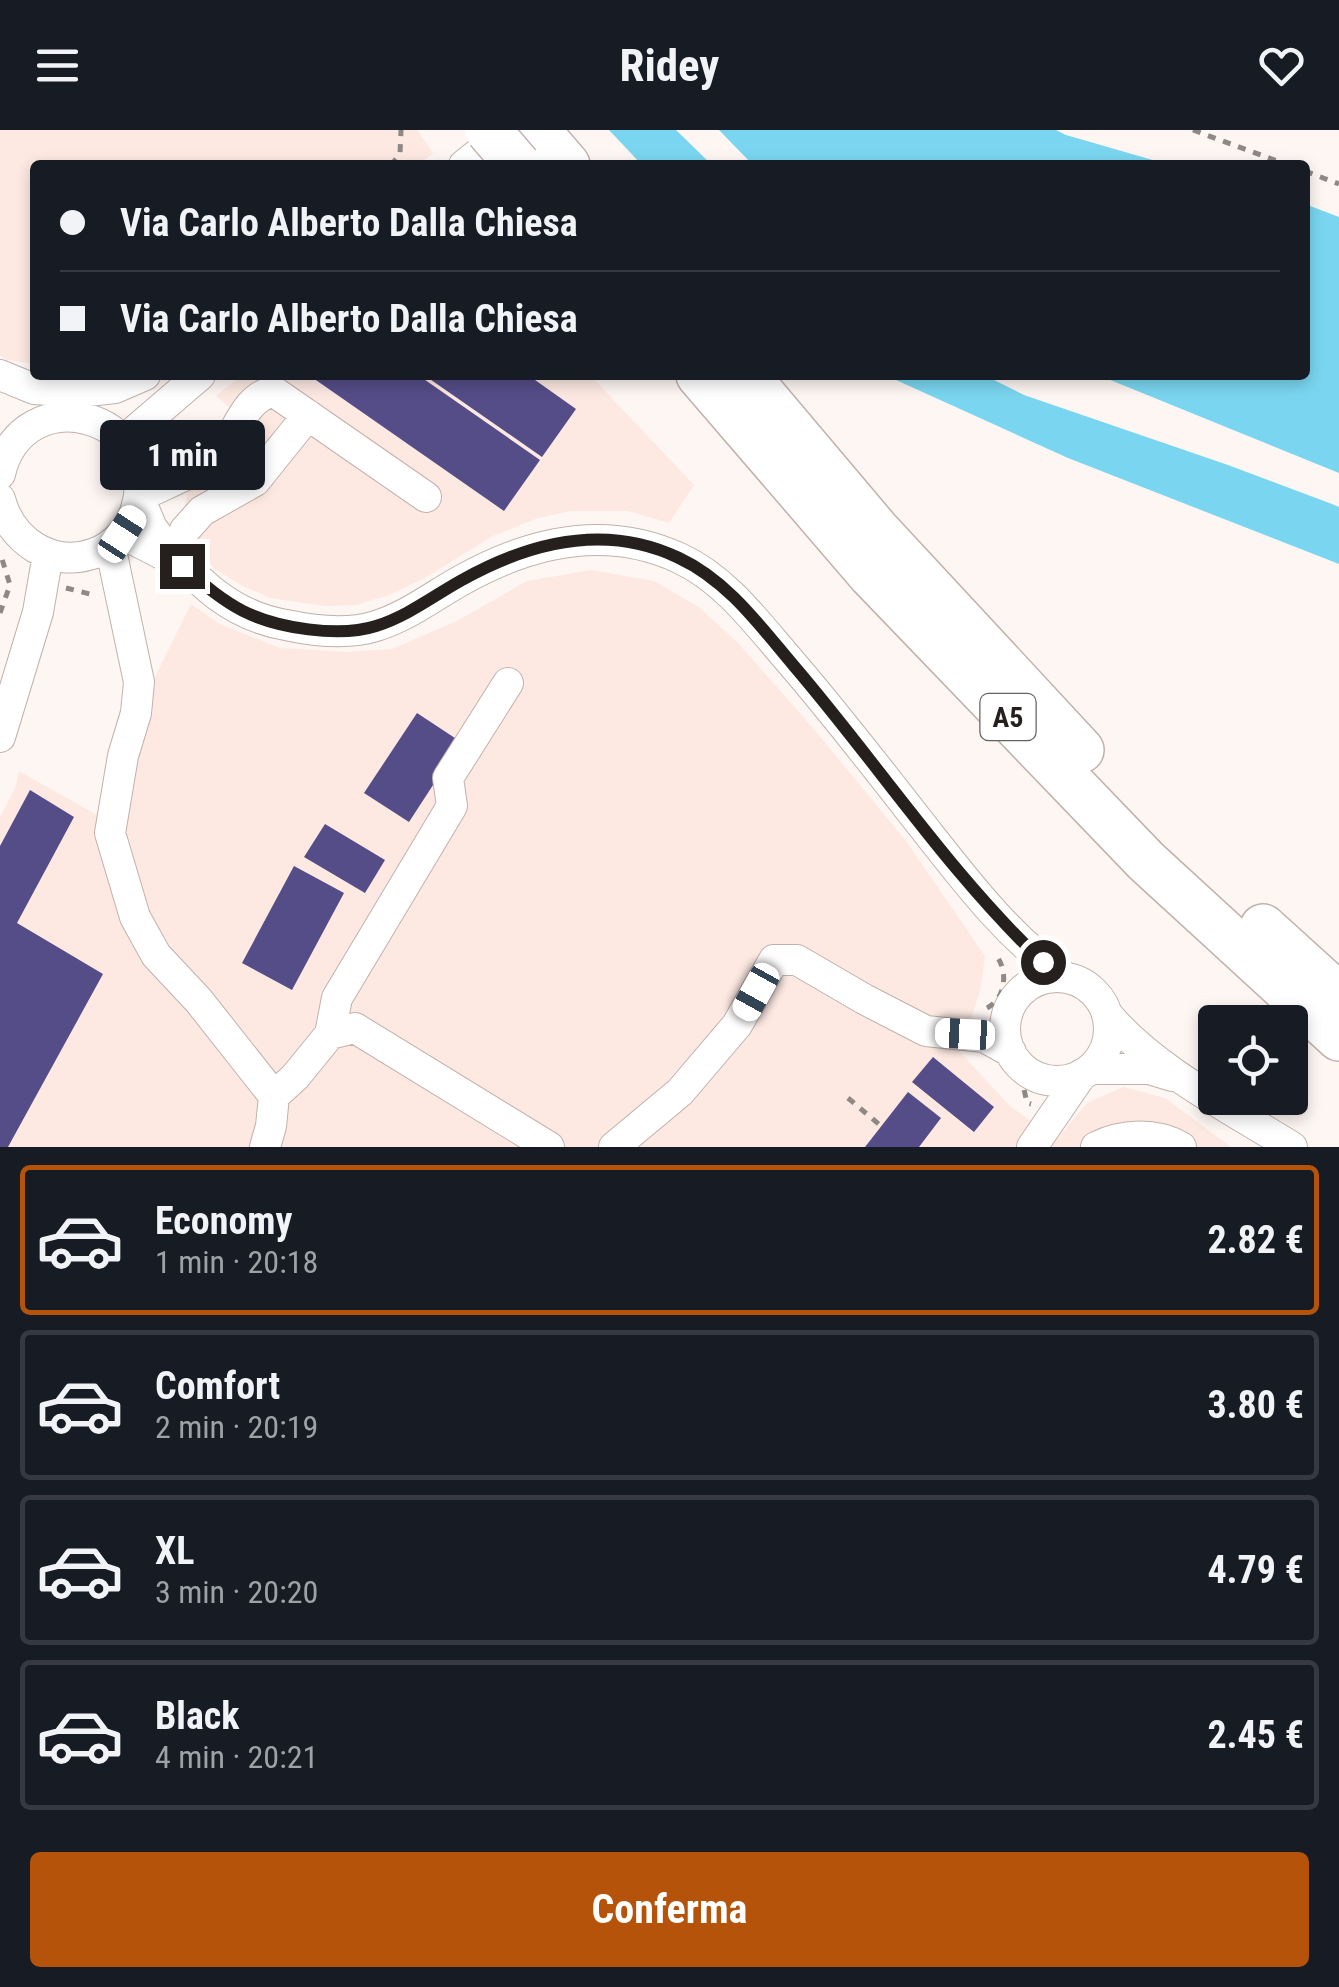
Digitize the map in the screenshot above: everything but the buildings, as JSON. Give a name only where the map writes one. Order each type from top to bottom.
[{"type":"highway","points":[[536,130],[562,160]]},
{"type":"highway","points":[[474,152],[501,160]]},
{"type":"highway","name":"A5","points":[[703,380],[871,576],[1146,861],[1339,1038]]},
{"type":"highway","name":"A5","points":[[750,380],[876,528],[1148,821],[1339,996]]},
{"type":"street","points":[[474,152],[508,130]]},
{"type":"street","points":[[0,375],[34,389],[79,392],[115,388],[133,380]]},
{"type":"street","points":[[130,453],[196,380]]},
{"type":"street","points":[[139,497],[218,454],[244,412],[261,395],[274,391],[426,497]]},
{"type":"street","points":[[185,530],[202,511],[256,481],[308,415]]},
{"type":"street","points":[[0,474],[9,450],[10,428],[64,416],[80,417],[111,430],[130,453],[140,478],[134,517],[116,539],[95,553],[64,556],[34,548],[10,526],[0,499]]},
{"type":"street","points":[[130,453],[196,450],[237,426]]},
{"type":"street","points":[[139,497],[152,528],[182,566],[219,597],[245,612],[283,625],[341,631],[373,628],[413,611],[461,580],[510,556],[552,543],[595,539],[639,544],[680,558],[718,581],[752,616],[970,886],[1032,952],[1066,978]]},
{"type":"street","points":[[116,539],[182,566]]},
{"type":"street","points":[[116,539],[139,682],[110,833],[135,918],[156,955],[274,1096]]},
{"type":"street","points":[[64,556],[104,585],[130,632]]},
{"type":"street","points":[[0,737],[40,596],[64,556]]},
{"type":"street","points":[[265,1147],[274,1096],[296,1077],[330,1034],[338,998],[452,806],[448,778],[508,683]]},
{"type":"street","points":[[970,886],[1013,957],[1012,1004],[1006,1038],[1037,1106],[1032,1147]]},
{"type":"street","points":[[614,1147],[680,1092],[737,1025],[774,960],[797,960],[926,1032],[970,1031],[984,1037],[1042,1079],[1056,1081],[1086,1072],[1149,1069],[1198,1088]]},
{"type":"street","points":[[970,1031],[1012,1004],[1025,988],[1052,977],[1066,978],[1092,990],[1107,1014],[1139,1047],[1198,1087]]},
{"type":"street","points":[[1032,1147],[1103,1053],[1109,1034],[1107,1014]]},
{"type":"street","points":[[330,1034],[356,1028],[549,1147]]},
{"type":"street","points":[[1241,1115],[1292,1147]]},
{"type":"street","points":[[1096,1147],[1117,1136],[1166,1139],[1182,1147]]},
{"type":"path","points":[[395,160],[400,154],[401,130]]},
{"type":"path","points":[[1194,130],[1275,160]]},
{"type":"path","points":[[1310,174],[1339,184]]},
{"type":"path","points":[[0,550],[10,585],[0,613]]},
{"type":"path","points":[[10,585],[60,602],[66,588],[90,594],[104,585]]},
{"type":"path","points":[[970,1031],[976,1013],[994,1006],[1002,995],[1003,967],[996,954]]},
{"type":"path","points":[[1019,1066],[1027,1102],[1037,1106]]},
{"type":"path","points":[[848,1098],[881,1126]]},
{"type":"shaded area","points":[[0,130],[417,130],[433,153],[425,160],[30,160],[30,363],[0,355]]},
{"type":"shaded area","points":[[235,380],[595,380],[694,485],[669,523],[628,511],[571,511],[538,518],[493,536],[423,579],[356,605],[325,606],[270,598],[215,569],[175,530],[182,521],[188,490],[185,483],[235,457],[230,408],[216,396]]},
{"type":"shaded area","points":[[591,570],[654,581],[700,608],[738,643],[906,841],[985,956],[980,991],[960,1052],[1011,1107],[1057,1139],[1087,1103],[1123,1087],[1165,1098],[1231,1147],[0,1147],[0,818],[19,771],[95,814],[125,821],[150,687],[191,604],[220,624],[280,648],[347,652],[392,649],[457,621],[527,581]]},
{"type":"water","points":[[609,130],[676,130],[707,160],[637,160]]},
{"type":"water","points":[[719,130],[1056,130],[1153,160],[748,160]]},
{"type":"water","points":[[1310,206],[1339,217],[1339,473],[1110,380],[1310,380]]},
{"type":"water","points":[[896,380],[994,380],[1024,395],[1332,504],[1339,507],[1339,564],[1068,458]]},
{"type":"route","points":[[182,566],[219,597],[245,612],[283,625],[341,631],[373,628],[413,611],[461,580],[510,556],[552,543],[595,539],[639,544],[680,558],[718,581],[752,616],[970,886],[1043,962]]}]
